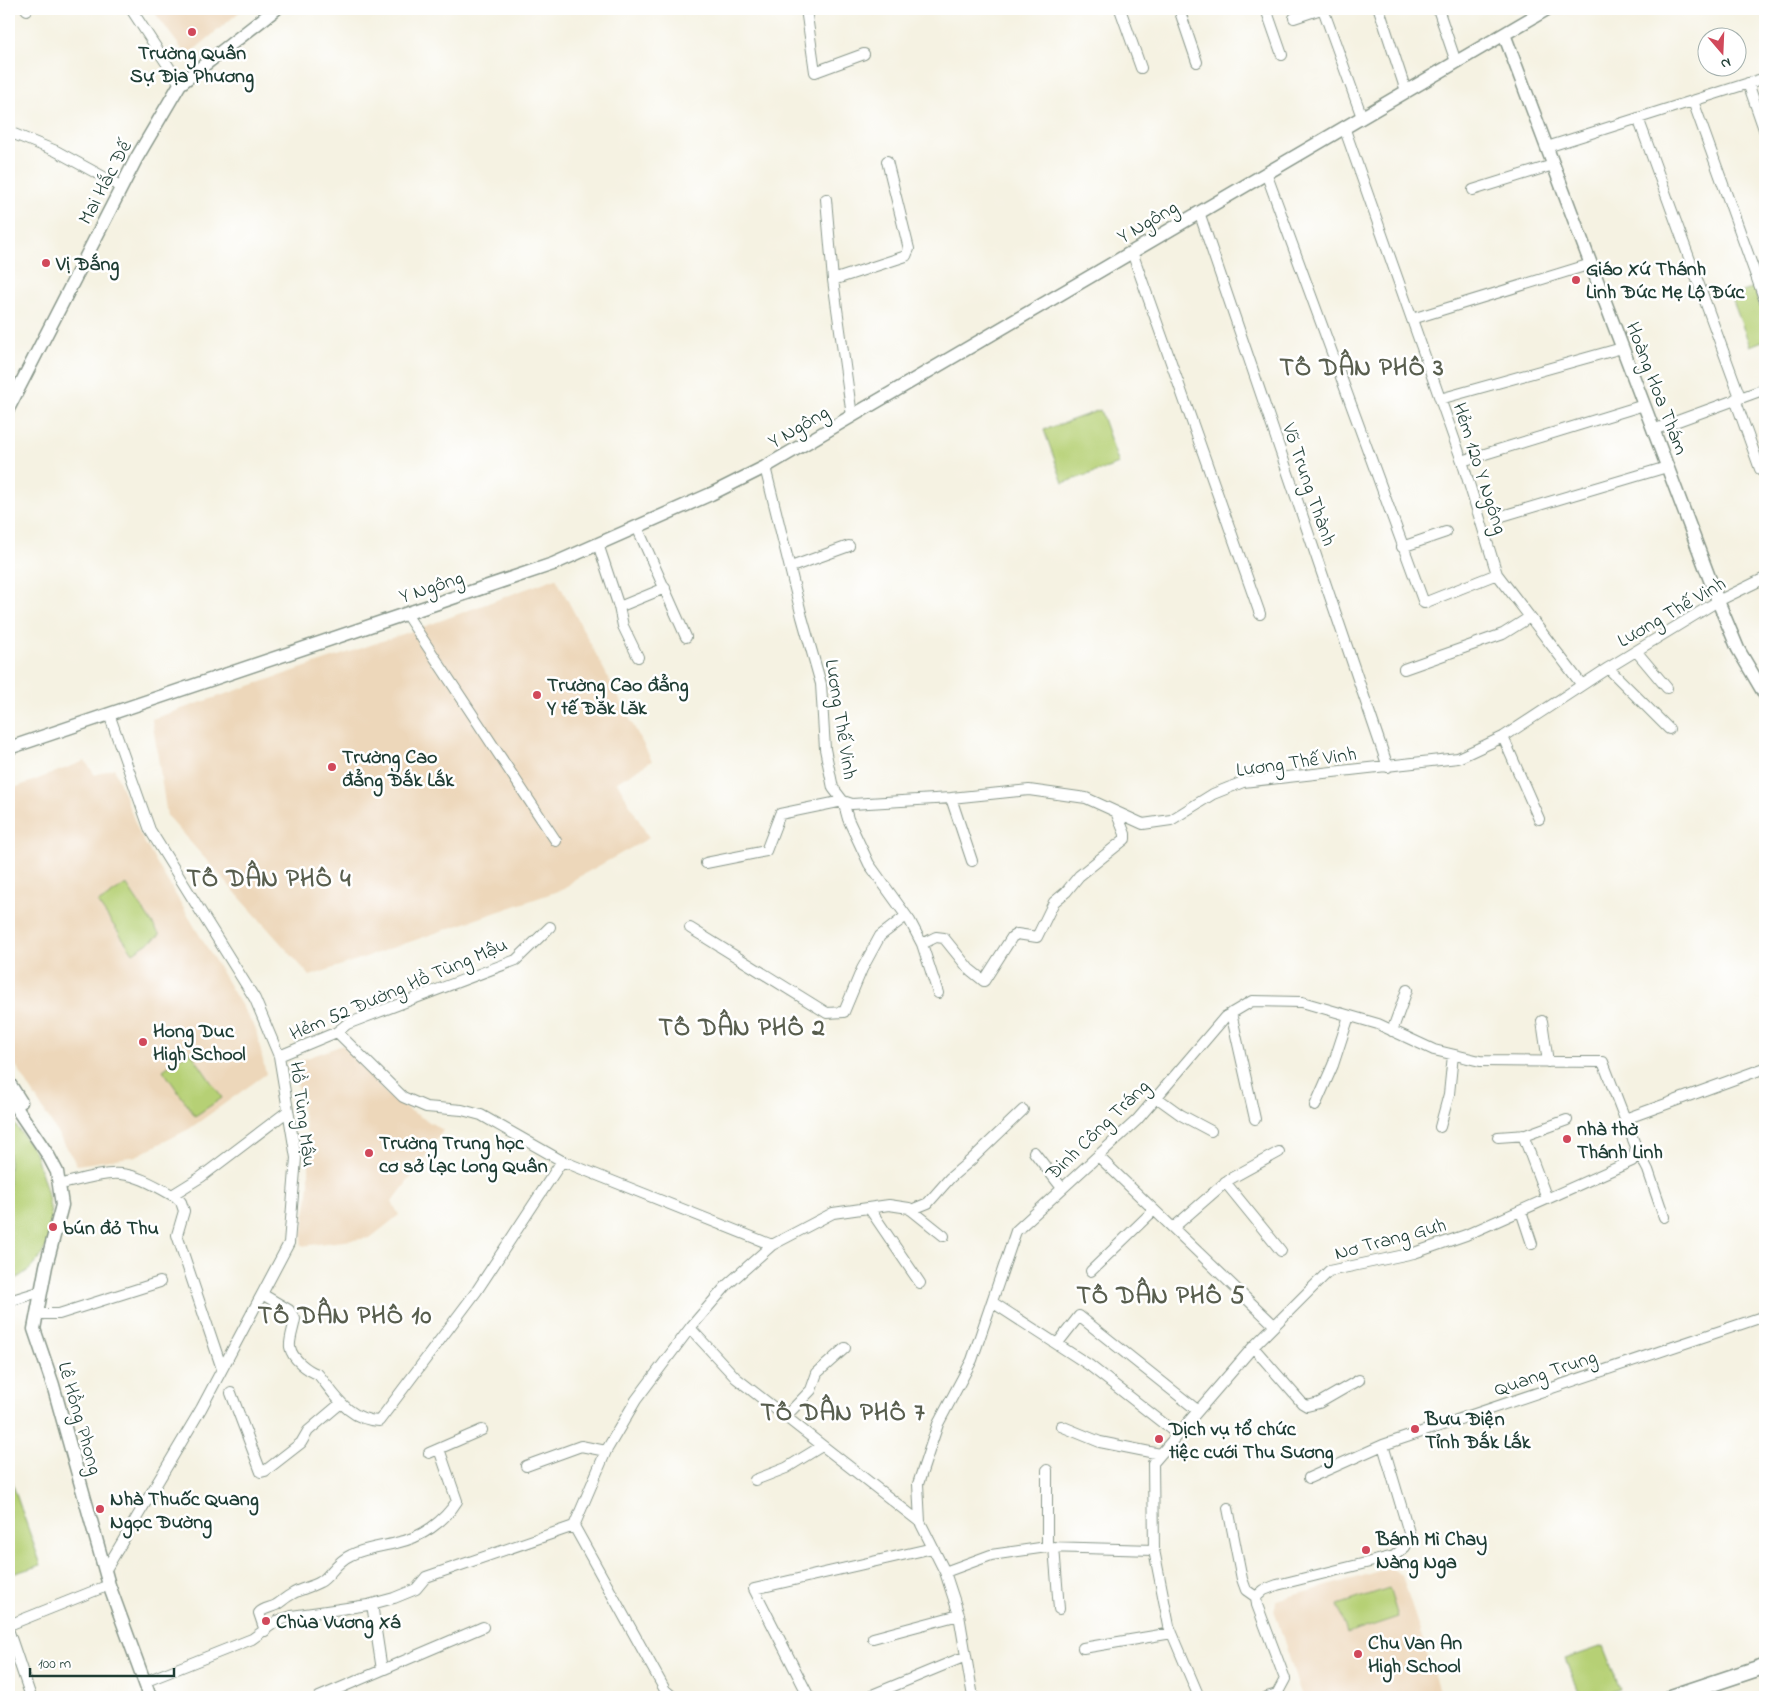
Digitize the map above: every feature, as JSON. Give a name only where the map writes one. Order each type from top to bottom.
[{"type":"main road","points":[[1672,1697],[1765,1666]]},
{"type":"street","points":[[131,9],[180,84]]},
{"type":"street","name":"Mai Hắc Đế","points":[[9,407],[13,392],[122,187],[180,84],[276,9]]},
{"type":"street","points":[[806,9],[815,72],[864,54]]},
{"type":"street","points":[[1120,9],[1141,68]]},
{"type":"street","points":[[1179,9],[1197,62]]},
{"type":"street","points":[[1266,9],[1282,55]]},
{"type":"street","points":[[1294,18],[1322,9],[1362,117]]},
{"type":"street","points":[[1379,9],[1406,91]]},
{"type":"street","points":[[1438,9],[1456,62]]},
{"type":"street","name":"Y Ngông","points":[[9,748],[553,564],[765,467],[1543,10]]},
{"type":"street","name":"Hoàng Hoa Thám","points":[[1504,34],[1718,601],[1738,649],[1765,695]]},
{"type":"street","points":[[1547,147],[1765,78]]},
{"type":"street","points":[[1748,83],[1765,132]]},
{"type":"street","points":[[1693,101],[1765,301]]},
{"type":"street","points":[[1638,118],[1738,398],[1760,469]]},
{"type":"street","name":"Hẻm 120 Y Ngông","points":[[1344,127],[1462,461],[1497,574],[1582,685]]},
{"type":"street","points":[[9,132],[56,151],[122,187]]},
{"type":"street","points":[[833,280],[906,256],[910,249],[887,161]]},
{"type":"street","points":[[1473,190],[1553,165]]},
{"type":"street","points":[[1266,173],[1424,603],[1497,574]]},
{"type":"street","points":[[826,199],[833,280],[852,416]]},
{"type":"street","name":"Võ Trung Thành","points":[[1199,212],[1388,767]]},
{"type":"street","points":[[1132,252],[1260,614]]},
{"type":"street","points":[[1412,319],[1591,264]]},
{"type":"street","points":[[1440,399],[1622,348]]},
{"type":"street","points":[[1653,430],[1765,389]]},
{"type":"street","points":[[1462,461],[1644,405]]},
{"type":"street","name":"Lương Thế Vinh","points":[[765,467],[821,684],[826,749],[833,788],[843,801],[860,804],[951,798],[1029,790],[1086,798],[1143,824],[1171,820],[1213,794],[1243,782],[1458,758],[1504,737],[1608,668],[1718,601],[1765,578]]},
{"type":"street","points":[[1502,516],[1667,467]]},
{"type":"street","points":[[637,527],[686,636]]},
{"type":"street","points":[[1402,547],[1446,532]]},
{"type":"street","points":[[598,544],[619,607],[623,626],[638,657]]},
{"type":"street","points":[[791,567],[850,546]]},
{"type":"street","points":[[619,607],[665,588]]},
{"type":"street","points":[[406,614],[556,841]]},
{"type":"street","points":[[1404,669],[1503,634],[1530,617]]},
{"type":"street","points":[[1636,651],[1667,688]]},
{"type":"street","points":[[1608,668],[1669,730]]},
{"type":"street","name":"Hồ Tùng Mậu","points":[[106,1571],[222,1369],[289,1243],[296,1158],[279,1056],[255,999],[150,830],[109,714]]},
{"type":"street","points":[[1504,737],[1538,819]]},
{"type":"street","points":[[951,798],[972,861]]},
{"type":"street","points":[[706,863],[766,851],[780,814],[843,801],[848,819],[869,864],[906,916],[922,944],[938,994]]},
{"type":"street","points":[[922,944],[936,937],[944,938],[969,969],[981,981],[984,981],[1012,937],[1017,934],[1037,937],[1054,902],[1066,892],[1079,876],[1125,839],[1125,834],[1116,812]]},
{"type":"street","points":[[690,928],[827,1013],[844,1012],[862,969],[880,936],[906,916]]},
{"type":"street","name":"Hẻm 52 Đường Hồ Tùng Mậu","points":[[279,1056],[337,1032],[347,1024],[516,960],[550,927]]},
{"type":"street","points":[[1392,1031],[1407,990]]},
{"type":"street","name":"Đinh Công Tráng","points":[[973,1697],[959,1615],[945,1572],[920,1522],[918,1484],[938,1424],[972,1360],[1016,1231],[1137,1120],[1225,1017],[1252,1001],[1302,1002],[1392,1031],[1434,1050],[1480,1062],[1603,1062],[1625,1119]]},
{"type":"street","points":[[1231,1013],[1255,1119]]},
{"type":"street","points":[[1315,1106],[1333,1065],[1350,1016]]},
{"type":"street","points":[[1542,1021],[1548,1062]]},
{"type":"street","points":[[337,1032],[403,1097],[426,1107],[462,1110],[481,1115],[562,1161],[772,1245]]},
{"type":"street","points":[[1440,1127],[1449,1094],[1453,1055]]},
{"type":"street","points":[[1664,1217],[1648,1170],[1625,1119],[1765,1068]]},
{"type":"street","name":"Lê Hồng Phong","points":[[9,1083],[54,1151],[63,1169],[70,1205],[54,1270],[42,1291]]},
{"type":"street","name":"Lê Hồng Phong","points":[[9,1097],[48,1155],[56,1172],[60,1188],[62,1205],[46,1266],[34,1329],[53,1385],[109,1585],[150,1697]]},
{"type":"street","points":[[1156,1097],[1181,1115],[1211,1131]]},
{"type":"street","points":[[911,1210],[928,1203],[950,1178],[1022,1110]]},
{"type":"street","points":[[66,1183],[105,1174],[131,1174],[172,1195],[201,1177],[288,1111]]},
{"type":"street","points":[[1498,1137],[1523,1135],[1567,1120]]},
{"type":"street","points":[[1523,1135],[1547,1199]]},
{"type":"street","name":"Nơ Trang Gưh","points":[[1199,1697],[1172,1633],[1154,1550],[1153,1463],[1160,1454],[1253,1347],[1329,1272],[1414,1252],[1466,1235],[1632,1161],[1636,1147]]},
{"type":"street","points":[[1034,1152],[1062,1188]]},
{"type":"street","points":[[1173,1228],[1225,1182],[1279,1152]]},
{"type":"street","points":[[1098,1156],[1274,1325]]},
{"type":"street","points":[[262,1294],[289,1310],[295,1319],[290,1347],[296,1357],[310,1372],[318,1374],[341,1403],[365,1420],[379,1421],[476,1292],[562,1161]]},
{"type":"street","points":[[1225,1182],[1281,1251]]},
{"type":"street","points":[[175,1196],[181,1202],[184,1211],[177,1235],[222,1369]]},
{"type":"street","points":[[144,1682],[252,1639],[277,1621],[292,1616],[372,1604],[394,1598],[416,1589],[426,1577],[574,1526],[606,1451],[636,1400],[690,1328],[727,1286],[772,1245],[833,1212],[889,1205],[911,1210],[944,1236]]},
{"type":"street","points":[[870,1208],[920,1283]]},
{"type":"street","points":[[1091,1271],[1154,1210]]},
{"type":"street","points":[[1521,1211],[1532,1244]]},
{"type":"street","points":[[37,1314],[59,1314],[160,1282]]},
{"type":"street","points":[[9,1301],[42,1291]]},
{"type":"street","points":[[992,1302],[1089,1365],[1177,1434]]},
{"type":"street","points":[[1057,1344],[1079,1316],[1197,1410]]},
{"type":"street","name":"Quang Trung","points":[[1309,1478],[1383,1445],[1765,1316]]},
{"type":"street","points":[[690,1328],[736,1378],[920,1522]]},
{"type":"street","points":[[1253,1347],[1302,1403],[1307,1406],[1319,1402],[1359,1380]]},
{"type":"street","points":[[785,1417],[814,1386],[817,1373],[845,1348]]},
{"type":"street","points":[[231,1393],[261,1472],[265,1471],[301,1443],[308,1431],[341,1403]]},
{"type":"street","points":[[1061,1426],[1100,1442],[1160,1454]]},
{"type":"street","points":[[264,1630],[259,1613],[262,1610],[276,1605],[292,1594],[321,1582],[330,1570],[350,1555],[364,1549],[398,1543],[438,1524],[450,1512],[457,1501],[434,1451],[482,1430]]},
{"type":"street","points":[[1256,1597],[1264,1590],[1277,1585],[1394,1556],[1405,1547],[1410,1536],[1383,1445]]},
{"type":"street","points":[[526,1466],[581,1446],[606,1451]]},
{"type":"street","points":[[754,1480],[786,1468],[822,1446]]},
{"type":"street","points":[[1047,1470],[1050,1547],[1059,1609]]},
{"type":"street","points":[[1228,1508],[1242,1579],[1246,1590],[1256,1597],[1257,1605],[1285,1679],[1277,1694],[1267,1697]]},
{"type":"street","points":[[574,1526],[665,1690],[673,1697]]},
{"type":"street","points":[[945,1572],[992,1555],[1050,1547],[1154,1550]]},
{"type":"street","points":[[806,1696],[754,1589],[933,1548]]},
{"type":"street","points":[[9,1625],[109,1585]]},
{"type":"street","points":[[372,1604],[382,1670]]},
{"type":"street","points":[[874,1638],[959,1615]]},
{"type":"street","points":[[319,1697],[483,1628]]},
{"type":"street","points":[[9,1632],[31,1697]]},
{"type":"street","points":[[1083,1648],[1172,1633]]},
{"type":"street","points":[[867,1697],[966,1656]]},
{"type":"shaded area","name":"Trường Quân Sự Địa Phương","points":[[152,9],[243,9],[187,56]]},
{"type":"shaded area","name":"Trường Cao đẳng Đắk Lắk","points":[[556,578],[652,761],[617,782],[649,838],[575,879],[564,889],[310,976],[167,816],[152,719],[415,630]]},
{"type":"shaded area","points":[[85,761],[95,775],[114,768],[140,835],[256,1030],[266,1074],[189,1129],[136,1156],[77,1165],[9,1054],[9,790]]},
{"type":"shaded area","name":"Trường Trung học cơ sở Lạc Long Quân","points":[[343,1045],[392,1100],[443,1130],[421,1164],[392,1202],[399,1215],[370,1238],[301,1246],[309,1185],[309,1143],[293,1063]]},
{"type":"shaded area","name":"Chu Van An High School","points":[[1391,1568],[1402,1575],[1441,1697],[1302,1697],[1274,1610],[1277,1600]]},
{"type":"green space","points":[[1754,288],[1765,319],[1765,340],[1750,346],[1731,296]]},
{"type":"green space","points":[[1100,410],[1119,464],[1063,483],[1044,430]]},
{"type":"green space","points":[[126,884],[160,935],[133,953],[98,903]]},
{"type":"green space","points":[[190,1051],[222,1098],[195,1116],[163,1070]]},
{"type":"green space","points":[[9,1116],[35,1152],[47,1191],[53,1225],[48,1244],[39,1259],[30,1269],[9,1284]]},
{"type":"green space","points":[[9,1474],[41,1565],[9,1575]]},
{"type":"green space","points":[[1389,1588],[1398,1617],[1347,1634],[1338,1605]]},
{"type":"green space","points":[[1603,1646],[1620,1689],[1597,1697],[1580,1697],[1565,1659]]},
{"type":"place","name":"Trường Quân Sự Địa Phương","points":[[192,32]]},
{"type":"place","name":"Vị Đắng","points":[[46,263]]},
{"type":"place","name":"Giáo Xứ Thánh Linh Đức Mẹ Lộ Đức","points":[[1576,280]]},
{"type":"place","name":"Trường Cao đẳng Y tế Đăk Lăk","points":[[537,695]]},
{"type":"place","name":"Trường Cao đẳng Đắk Lắk","points":[[332,767]]},
{"type":"place","name":"Hong Duc High School","points":[[143,1042]]},
{"type":"place","name":"nhà thờ Thánh Linh","points":[[1567,1139]]},
{"type":"place","name":"Trường Trung học cơ sở Lạc Long Quân","points":[[369,1153]]},
{"type":"place","name":"bún đỏ Thu","points":[[53,1227]]},
{"type":"place","name":"Bưu Điện Tỉnh Đắk Lắk","points":[[1415,1429]]},
{"type":"place","name":"Dịch vụ tổ chức tiệc cưới Thu Sương","points":[[1159,1439]]},
{"type":"place","name":"Nhà Thuốc Quang Ngọc Đường","points":[[100,1509]]},
{"type":"place","name":"Bánh Mì Chay Nàng Nga","points":[[1366,1550]]},
{"type":"place","name":"Chùa Vương Xá","points":[[266,1621]]},
{"type":"place","name":"Chu Van An High School","points":[[1358,1654]]},
{"type":"district","name":"TỔ DÂN PHỐ 3","points":[[1362,366]]},
{"type":"district","name":"TỔ DÂN PHỐ 4","points":[[269,877]]},
{"type":"district","name":"TỔ DÂN PHỐ 2","points":[[742,1026]]},
{"type":"district","name":"TỔ DÂN PHỐ 5","points":[[1161,1294]]},
{"type":"district","name":"TỔ DÂN PHỐ 10","points":[[345,1314]]},
{"type":"district","name":"TỔ DÂN PHỐ 7","points":[[843,1411]]}]
